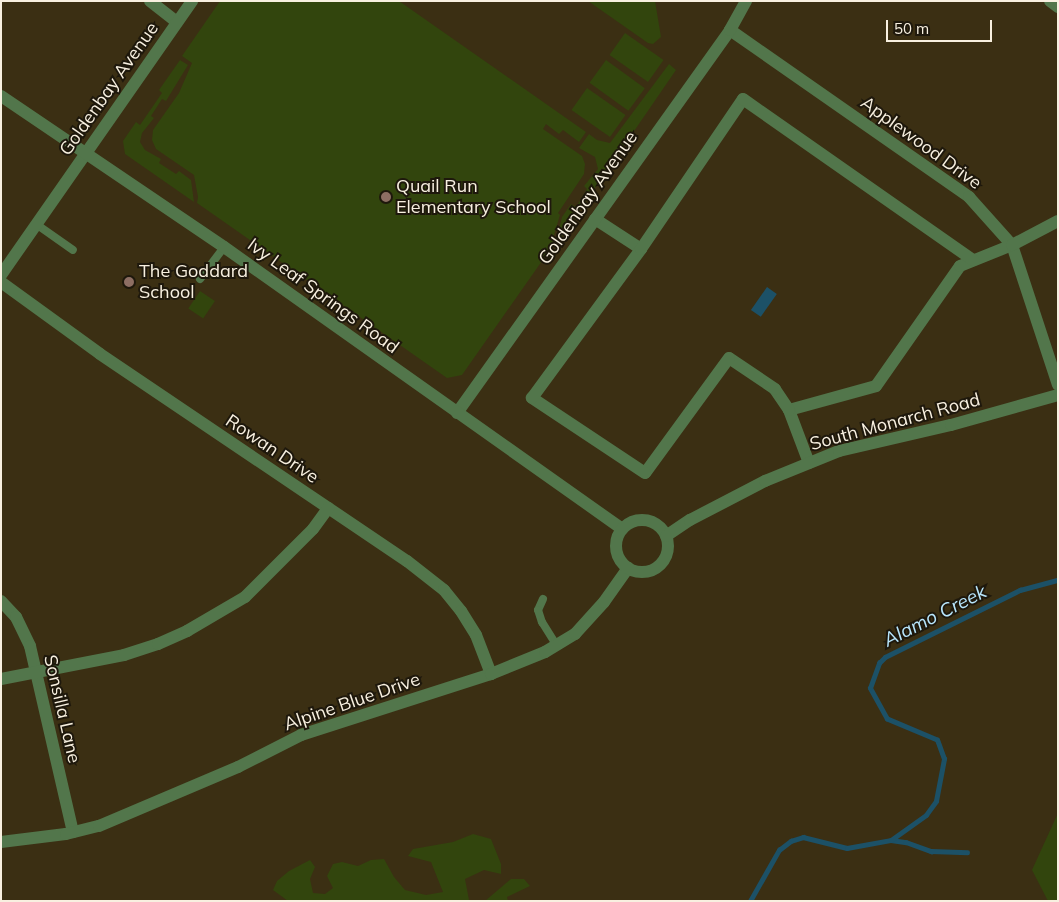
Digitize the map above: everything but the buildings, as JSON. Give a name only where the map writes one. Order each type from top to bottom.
[{"type":"street","points":[[150,1],[177,22]]},
{"type":"street","name":"Goldenbay Avenue","points":[[1,275],[192,1]]},
{"type":"street","name":"Goldenbay Avenue","points":[[457,413],[730,30],[746,1]]},
{"type":"street","points":[[1050,1],[1058,7]]},
{"type":"street","name":"Applewood Drive","points":[[730,30],[969,197],[1012,245],[1058,385]]},
{"type":"street","name":"Ivy Leaf Springs Road","points":[[1,96],[224,246],[622,529]]},
{"type":"street","points":[[809,462],[789,410],[775,389],[729,358],[645,473],[532,398],[641,249],[743,99],[973,260]]},
{"type":"street","points":[[594,219],[641,249]]},
{"type":"street","points":[[789,410],[876,386],[960,266],[1012,245],[1058,221]]},
{"type":"street","name":"Rowan Drive","points":[[1,282],[100,354],[407,561],[444,590],[462,611],[476,635],[490,674]]},
{"type":"street","name":"South Monarch Road","points":[[666,536],[690,520],[765,481],[839,451],[960,422],[1058,395]]},
{"type":"street","points":[[1,679],[124,655],[158,644],[221,613],[245,597],[279,565],[313,529],[328,508]]},
{"type":"street","points":[[649,520],[659,526],[666,536],[668,549],[659,566],[641,572],[628,568],[620,558],[616,546],[622,529],[631,522],[649,520]]},
{"type":"street","name":"Alpine Blue Drive","points":[[1,842],[73,832],[99,826],[238,768],[301,735],[490,674],[557,646],[574,634],[598,608],[628,568]]},
{"type":"street","name":"Sonsilla Lane","points":[[1,601],[16,617],[30,646],[73,832]]},
{"type":"lane","points":[[36,224],[73,250]]},
{"type":"lane","points":[[200,279],[224,246]]},
{"type":"lane","points":[[542,599],[538,610],[542,622],[557,646]]},
{"type":"green space","name":"Quail Run Elementary School","points":[[220,1],[399,1],[586,132],[579,142],[563,130],[559,134],[546,124],[543,129],[582,156],[585,164],[584,174],[558,213],[560,215],[553,238],[556,241],[462,375],[447,378],[197,203],[198,197],[194,175],[156,149],[152,140],[153,130],[179,93],[192,63],[182,56]]},
{"type":"green space","points":[[588,1],[655,1],[661,37],[653,44],[648,43]]},
{"type":"green space","points":[[625,33],[664,60],[648,82],[610,55]]},
{"type":"green space","points":[[180,60],[188,65],[166,101],[162,99],[151,116],[154,118],[142,133],[140,142],[145,150],[161,159],[159,163],[176,174],[179,171],[191,180],[194,202],[125,154],[123,141],[136,122],[140,125],[162,93],[159,90]]},
{"type":"green space","points":[[606,60],[645,88],[628,111],[590,83]]},
{"type":"green space","points":[[669,64],[676,70],[560,239],[557,237],[562,217],[571,204],[576,207],[587,189],[584,186],[598,169],[595,157],[579,148],[589,134],[597,140],[610,143]]},
{"type":"green space","points":[[587,88],[626,115],[610,137],[572,110]]},
{"type":"green space","points":[[200,291],[215,301],[203,318],[188,308]]},
{"type":"green space","points":[[1058,813],[1058,901],[1048,901],[1032,870]]},
{"type":"green space","points":[[473,834],[491,839],[501,864],[501,874],[484,870],[465,879],[469,900],[482,901],[288,901],[273,890],[277,881],[289,871],[310,860],[315,867],[310,879],[313,893],[325,894],[333,888],[327,876],[333,864],[342,862],[358,866],[371,860],[384,859],[394,877],[405,890],[426,895],[443,892],[431,862],[408,856],[413,849],[453,842]]},
{"type":"green space","points":[[511,879],[524,879],[530,886],[507,897],[508,901],[485,901]]},
{"type":"water","points":[[767,287],[777,294],[761,317],[751,310]]},
{"type":"waterway","name":"Alamo Creek","points":[[750,901],[779,850],[791,841],[803,837],[847,848],[891,840],[926,815],[936,801],[944,759],[937,740],[887,719],[870,688],[879,663],[885,657],[1020,590],[1058,580]]},
{"type":"waterway","points":[[891,840],[906,842],[931,851],[967,852]]},
{"type":"place","name":"Quail Run Elementary School","points":[[386,197]]},
{"type":"place","name":"The Goddard School","points":[[129,282]]}]
